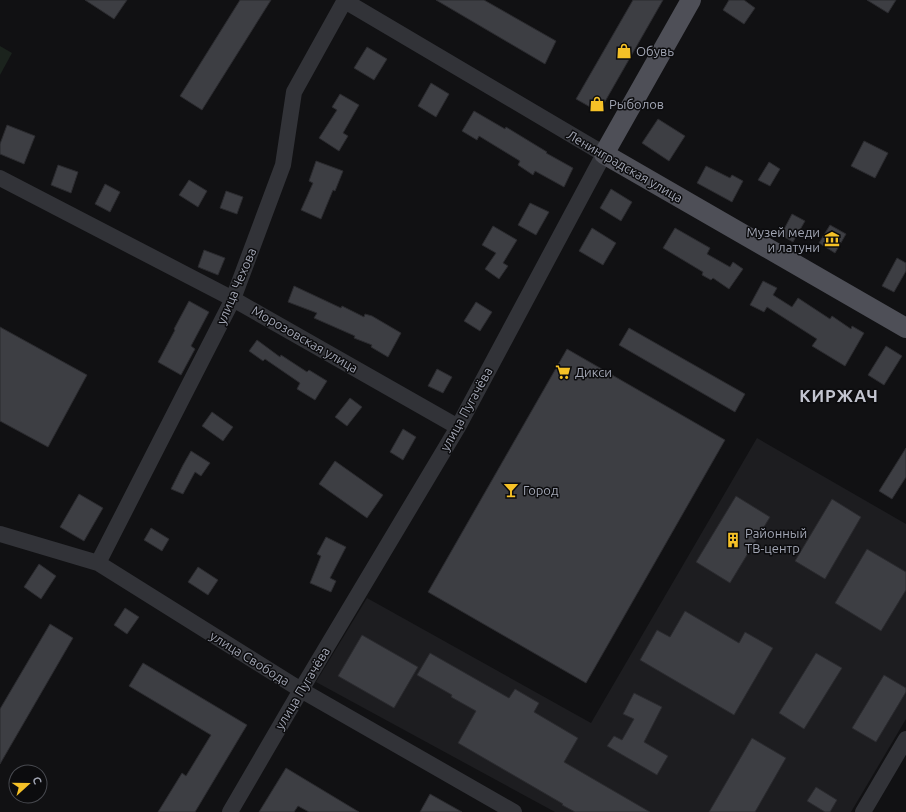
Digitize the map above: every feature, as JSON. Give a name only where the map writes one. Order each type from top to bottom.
[{"type":"main road","name":"улица Пугачёва","points":[[604,154],[691,0]]},
{"type":"main road","name":"Ленинградская улица","points":[[604,154],[906,328]]},
{"type":"street","name":"Ленинградская улица","points":[[345,1],[604,154]]},
{"type":"street","name":"улица Чехова","points":[[98,563],[233,299],[283,165],[294,92],[345,1]]},
{"type":"street","name":"улица Пугачёва","points":[[230,812],[458,427],[604,154]]},
{"type":"street","name":"Морозовская улица","points":[[0,178],[233,299],[458,427]]},
{"type":"street","name":"улица Свобода","points":[[0,534],[98,563],[301,690],[514,812]]},
{"type":"street","points":[[862,812],[906,739]]},
{"type":"shaded area","points":[[0,46],[12,53],[0,75]]},
{"type":"shaded area","points":[[757,438],[906,524],[906,719],[851,812],[555,812],[316,682],[367,598],[591,723]]},
{"type":"building","points":[[85,0],[127,0],[114,19]]},
{"type":"building","points":[[240,0],[271,0],[202,110],[180,96]]},
{"type":"building","points":[[436,0],[484,0],[556,41],[545,64]]},
{"type":"building","points":[[633,0],[663,0],[599,112],[576,99]]},
{"type":"building","points":[[729,0],[744,0],[755,8],[744,24],[723,10]]},
{"type":"building","points":[[867,0],[896,0],[888,13]]},
{"type":"building","points":[[367,47],[387,59],[374,80],[354,68]]},
{"type":"building","points":[[431,83],[449,94],[436,117],[418,106]]},
{"type":"building","points":[[340,94],[359,105],[343,133],[348,136],[339,151],[319,138],[337,110],[332,107]]},
{"type":"building","points":[[474,111],[505,129],[506,127],[547,152],[546,153],[573,168],[564,187],[535,171],[533,175],[518,165],[520,161],[479,136],[477,140],[462,131]]},
{"type":"building","points":[[658,119],[685,136],[669,161],[642,143]]},
{"type":"building","points":[[7,125],[35,136],[24,164],[0,154],[0,144]]},
{"type":"building","points":[[864,141],[888,153],[875,178],[851,166]]},
{"type":"building","points":[[316,161],[343,171],[321,219],[301,210],[313,183],[309,181]]},
{"type":"building","points":[[769,162],[780,169],[770,186],[758,180]]},
{"type":"building","points":[[58,165],[78,172],[71,193],[51,185]]},
{"type":"building","points":[[706,166],[730,178],[732,175],[743,181],[732,202],[697,183]]},
{"type":"building","points":[[189,180],[207,191],[198,207],[179,195]]},
{"type":"building","points":[[105,184],[120,192],[110,212],[95,204]]},
{"type":"building","points":[[611,189],[632,202],[621,221],[600,208]]},
{"type":"building","points":[[226,191],[243,197],[237,214],[220,208]]},
{"type":"building","points":[[530,203],[549,212],[536,235],[518,225]]},
{"type":"building","points":[[792,214],[805,221],[793,242],[781,235]]},
{"type":"building","name":"Музей меди и латуни","points":[[830,225],[846,234],[835,253],[819,243]]},
{"type":"building","points":[[493,226],[517,240],[503,263],[508,266],[499,279],[485,269],[496,253],[482,245]]},
{"type":"building","points":[[592,228],[616,243],[603,265],[579,251]]},
{"type":"building","points":[[675,228],[710,248],[707,254],[730,267],[733,262],[743,269],[729,289],[713,278],[711,280],[702,275],[703,272],[663,248]]},
{"type":"building","points":[[204,250],[225,258],[218,275],[198,267]]},
{"type":"building","points":[[897,258],[906,263],[906,271],[894,292],[882,286]]},
{"type":"building","points":[[763,281],[777,288],[773,295],[792,307],[798,298],[830,319],[832,316],[851,329],[852,326],[864,333],[845,366],[812,346],[817,339],[767,307],[764,312],[750,305]]},
{"type":"building","points":[[294,286],[364,317],[365,314],[372,316],[401,333],[388,357],[371,347],[372,345],[354,338],[355,336],[314,318],[317,313],[288,302]]},
{"type":"building","points":[[189,301],[209,312],[191,346],[195,349],[181,375],[158,362]]},
{"type":"building","points":[[476,302],[492,312],[480,331],[464,321]]},
{"type":"building","points":[[0,327],[87,375],[48,447],[0,421]]},
{"type":"building","points":[[629,328],[745,394],[735,412],[619,345]]},
{"type":"building","points":[[257,340],[280,357],[281,355],[307,372],[309,370],[327,381],[315,400],[297,389],[300,383],[265,359],[263,361],[249,351]]},
{"type":"building","points":[[886,346],[902,356],[884,385],[868,375]]},
{"type":"building","points":[[567,349],[725,440],[586,683],[428,592]]},
{"type":"building","points":[[437,369],[452,377],[443,393],[428,386]]},
{"type":"building","points":[[350,398],[362,407],[347,426],[335,417]]},
{"type":"building","points":[[212,412],[233,427],[223,441],[202,426]]},
{"type":"building","points":[[403,429],[416,437],[403,460],[390,452]]},
{"type":"building","points":[[906,448],[906,477],[892,499],[879,491]]},
{"type":"building","points":[[191,451],[210,463],[201,476],[195,472],[183,494],[171,489]]},
{"type":"building","points":[[335,461],[383,495],[367,518],[319,484]]},
{"type":"building","points":[[79,494],[103,508],[84,541],[60,527]]},
{"type":"building","name":"Районный ТВ-центр","points":[[736,496],[770,517],[730,583],[696,562]]},
{"type":"building","points":[[832,499],[861,517],[825,579],[795,561]]},
{"type":"building","points":[[151,528],[169,539],[162,551],[144,540]]},
{"type":"building","points":[[326,537],[346,547],[330,578],[336,581],[331,592],[310,583],[321,556],[317,554]]},
{"type":"building","points":[[867,549],[906,572],[906,590],[881,631],[835,603]]},
{"type":"building","points":[[39,564],[56,576],[41,599],[24,587]]},
{"type":"building","points":[[198,567],[218,580],[208,595],[188,582]]},
{"type":"building","points":[[125,608],[139,617],[127,634],[114,625]]},
{"type":"building","points":[[685,611],[739,643],[745,632],[773,648],[734,715],[640,660],[657,630],[670,637]]},
{"type":"building","points":[[50,624],[73,638],[0,764],[0,709]]},
{"type":"building","points":[[362,635],[418,667],[394,708],[338,676]]},
{"type":"building","points":[[430,653],[509,698],[515,689],[539,703],[534,712],[578,738],[564,762],[650,812],[575,812],[458,743],[476,711],[417,675]]},
{"type":"building","points":[[816,653],[842,668],[804,729],[779,713]]},
{"type":"building","points":[[143,663],[247,725],[195,812],[158,812],[182,773],[186,776],[211,735],[129,686]]},
{"type":"building","points":[[884,675],[906,688],[906,692],[876,742],[852,728]]},
{"type":"building","points":[[634,693],[662,707],[644,742],[668,756],[657,775],[607,746],[614,736],[622,740],[634,719],[623,714]]},
{"type":"building","points":[[752,738],[786,758],[755,812],[709,812]]},
{"type":"building","points":[[286,768],[359,812],[309,812],[298,806],[294,812],[259,812]]},
{"type":"building","points":[[816,787],[837,800],[830,812],[825,812],[807,801]]},
{"type":"building","points":[[430,794],[462,812],[420,812]]},
{"type":"place","name":"Обувь","points":[[624,51]]},
{"type":"place","name":"Рыболов","points":[[597,104]]},
{"type":"place","name":"Музей меди и латуни","points":[[832,239]]},
{"type":"place","name":"Дикси","points":[[563,372]]},
{"type":"place","name":"Город","points":[[511,490]]},
{"type":"place","name":"Районный ТВ-центр","points":[[733,540]]},
{"type":"district","name":"КИРЖАЧ","points":[[839,395]]}]
